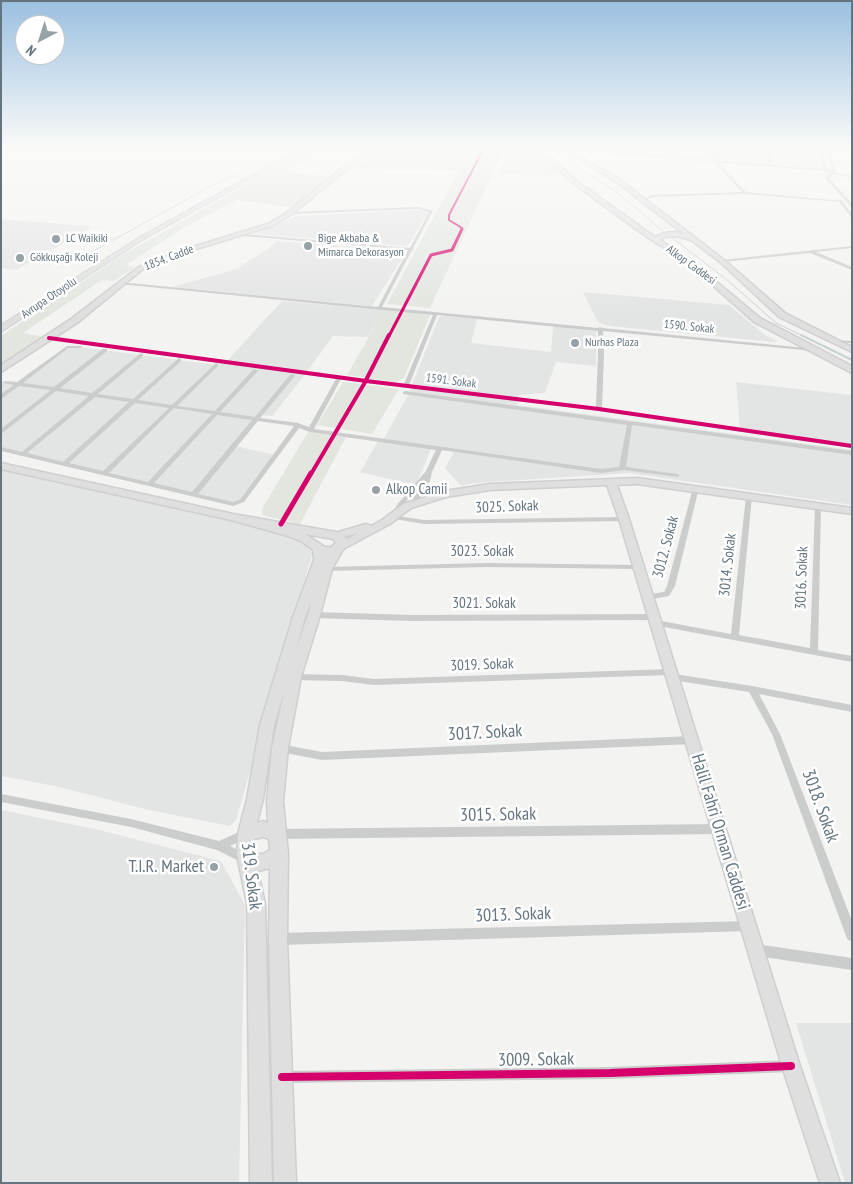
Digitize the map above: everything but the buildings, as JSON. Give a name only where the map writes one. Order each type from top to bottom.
[{"type":"highway","name":"Avrupa Otoyolu","points":[[1,322],[135,236],[196,203]]},
{"type":"highway","name":"Avrupa Otoyolu","points":[[1,330],[136,241],[205,203]]},
{"type":"main road","name":"1854. Cadde","points":[[1,369],[74,320],[119,283],[156,260],[243,235],[270,225],[302,203]]},
{"type":"main road","name":"Alkop Caddesi","points":[[604,203],[691,263],[757,320],[852,370]]},
{"type":"main road","name":"Alkop Caddesi","points":[[649,203],[703,245],[782,315],[831,341],[852,347]]},
{"type":"main road","points":[[633,224],[645,230],[662,233],[675,230],[676,224]]},
{"type":"main road","points":[[661,243],[657,239],[660,236],[676,234],[689,237],[703,245]]},
{"type":"main road","points":[[1,466],[233,517],[292,533],[326,552],[335,542],[386,522],[401,510],[417,502],[481,488],[637,481],[852,511]]},
{"type":"main road","name":"Halil Fahri Orman Caddesi","points":[[611,482],[639,566],[791,1066],[830,1183]]},
{"type":"main road","points":[[233,517],[280,524],[335,542]]},
{"type":"main road","points":[[317,548],[316,540],[335,542]]},
{"type":"main road","name":"319. Sokak","points":[[285,1183],[278,939],[279,854],[275,802],[280,748],[294,677],[335,542]]},
{"type":"main road","name":"319. Sokak","points":[[261,1183],[256,904],[247,860],[246,834],[255,799],[266,725],[296,625],[320,560],[317,548]]},
{"type":"main road","points":[[246,834],[264,829],[277,834]]},
{"type":"main road","points":[[247,860],[256,863],[266,862],[279,854]]},
{"type":"street","points":[[842,203],[852,218]]},
{"type":"street","points":[[290,213],[418,208],[431,211],[380,307]]},
{"type":"street","points":[[243,235],[412,249]]},
{"type":"street","points":[[722,261],[852,248]]},
{"type":"street","points":[[810,251],[852,269]]},
{"type":"street","name":"1590. Sokak","points":[[119,283],[814,350]]},
{"type":"street","points":[[436,313],[406,390],[852,454]]},
{"type":"street","points":[[599,409],[600,328]]},
{"type":"street","points":[[776,345],[785,342],[784,335]]},
{"type":"street","name":"1591. Sokak","points":[[49,338],[339,378],[406,390],[599,409],[852,446]]},
{"type":"street","points":[[1,397],[67,347],[105,350],[292,376],[194,494]]},
{"type":"street","points":[[1,432],[105,350]]},
{"type":"street","points":[[23,454],[141,355]]},
{"type":"street","points":[[64,464],[178,360]]},
{"type":"street","points":[[105,473],[216,365]]},
{"type":"street","points":[[150,484],[255,371]]},
{"type":"street","points":[[310,430],[339,378]]},
{"type":"street","points":[[6,382],[298,425],[310,430],[602,471],[619,470],[622,468],[677,476]]},
{"type":"street","points":[[622,468],[630,423]]},
{"type":"street","points":[[1,449],[230,504],[239,503],[298,425]]},
{"type":"street","points":[[401,510],[399,506],[429,476],[440,448]]},
{"type":"street","name":"3012. Sokak","points":[[648,597],[666,594],[671,586],[696,488]]},
{"type":"street","points":[[417,490],[417,502]]},
{"type":"street","name":"3014. Sokak","points":[[735,638],[749,496]]},
{"type":"street","name":"3016. Sokak","points":[[814,652],[818,506]]},
{"type":"street","name":"3025. Sokak","points":[[391,517],[424,522],[624,519]]},
{"type":"street","name":"3023. Sokak","points":[[326,569],[488,565],[639,566]]},
{"type":"street","name":"3021. Sokak","points":[[314,615],[412,618],[655,620],[735,638],[852,659]]},
{"type":"street","name":"3019. Sokak","points":[[294,677],[342,678],[374,682],[672,675],[852,709]]},
{"type":"street","name":"3018. Sokak","points":[[752,689],[776,734],[852,936]]},
{"type":"street","name":"3017. Sokak","points":[[280,748],[322,756],[692,740]]},
{"type":"street","points":[[1,798],[131,823],[219,846],[247,860]]},
{"type":"street","name":"3015. Sokak","points":[[277,834],[719,829]]},
{"type":"street","points":[[219,846],[246,834]]},
{"type":"street","name":"3013. Sokak","points":[[278,939],[749,926]]},
{"type":"street","points":[[756,950],[852,964]]},
{"type":"street","name":"3009. Sokak","points":[[282,1077],[610,1073],[791,1066]]},
{"type":"shaded area","points":[[213,203],[231,203],[185,227],[126,265],[135,267],[114,281],[102,280],[23,333],[45,337],[1,365],[1,336],[116,259]]},
{"type":"shaded area","points":[[263,203],[296,203],[292,207]]},
{"type":"shaded area","points":[[441,203],[479,203],[430,308],[387,304]]},
{"type":"shaded area","points":[[418,210],[428,212],[409,244],[404,246],[255,234],[297,216]]},
{"type":"shaded area","points":[[1,219],[87,226],[91,228],[16,270],[1,268]]},
{"type":"shaded area","points":[[277,241],[402,250],[406,252],[372,306],[172,287],[236,269],[267,250]]},
{"type":"shaded area","points":[[583,292],[729,305],[765,335],[777,341],[609,326],[598,322]]},
{"type":"shaded area","points":[[282,301],[384,310],[368,337],[333,336],[272,416],[260,415],[235,446],[275,455],[242,501],[236,504],[1,449],[1,382],[19,384],[67,347],[73,346],[216,365],[228,360]]},
{"type":"shaded area","points":[[384,310],[430,315],[404,378],[396,382],[347,375]]},
{"type":"shaded area","points":[[439,317],[477,319],[471,343],[551,352],[553,326],[596,331],[596,366],[556,362],[545,393],[519,395],[517,405],[852,450],[852,505],[629,473],[474,483],[461,486],[445,468],[454,452],[431,449],[416,485],[360,472],[378,441],[382,442],[407,397]]},
{"type":"shaded area","points":[[343,382],[399,389],[372,434],[317,425]]},
{"type":"shaded area","points":[[736,382],[852,395],[852,444],[740,429]]},
{"type":"shaded area","points":[[308,432],[346,437],[300,524],[262,515],[262,509]]},
{"type":"shaded area","points":[[1,467],[273,530],[293,536],[310,548],[312,555],[236,820],[230,826],[149,810],[55,786],[1,776]]},
{"type":"shaded area","points":[[1,810],[95,829],[221,861],[245,905],[239,1183],[1,1183]]},
{"type":"shaded area","points":[[796,1023],[852,1023],[852,1183],[845,1183]]},
{"type":"waterway","points":[[86,255],[180,203]]},
{"type":"waterway","points":[[630,203],[663,231]]},
{"type":"waterway","points":[[671,237],[726,279],[776,323],[803,336]]},
{"type":"waterway","points":[[801,335],[852,360]]},
{"type":"cycle path","points":[[281,524],[364,384],[431,255],[452,250],[462,228],[449,220],[449,215],[455,203]]},
{"type":"cycle path","points":[[49,338],[366,381],[599,409],[852,446]]},
{"type":"cycle path","points":[[282,1077],[610,1073],[791,1066]]},
{"type":"place","name":"LC Waikiki","points":[[56,239]]},
{"type":"place","name":"Bige Akbaba & Mimarca Dekorasyon","points":[[308,246]]},
{"type":"place","name":"Gökkuşağı Koleji","points":[[20,258]]},
{"type":"place","name":"Nurhas Plaza","points":[[575,343]]},
{"type":"place","name":"Alkop Camii","points":[[376,490]]},
{"type":"place","name":"T.I.R. Market","points":[[214,867]]}]
